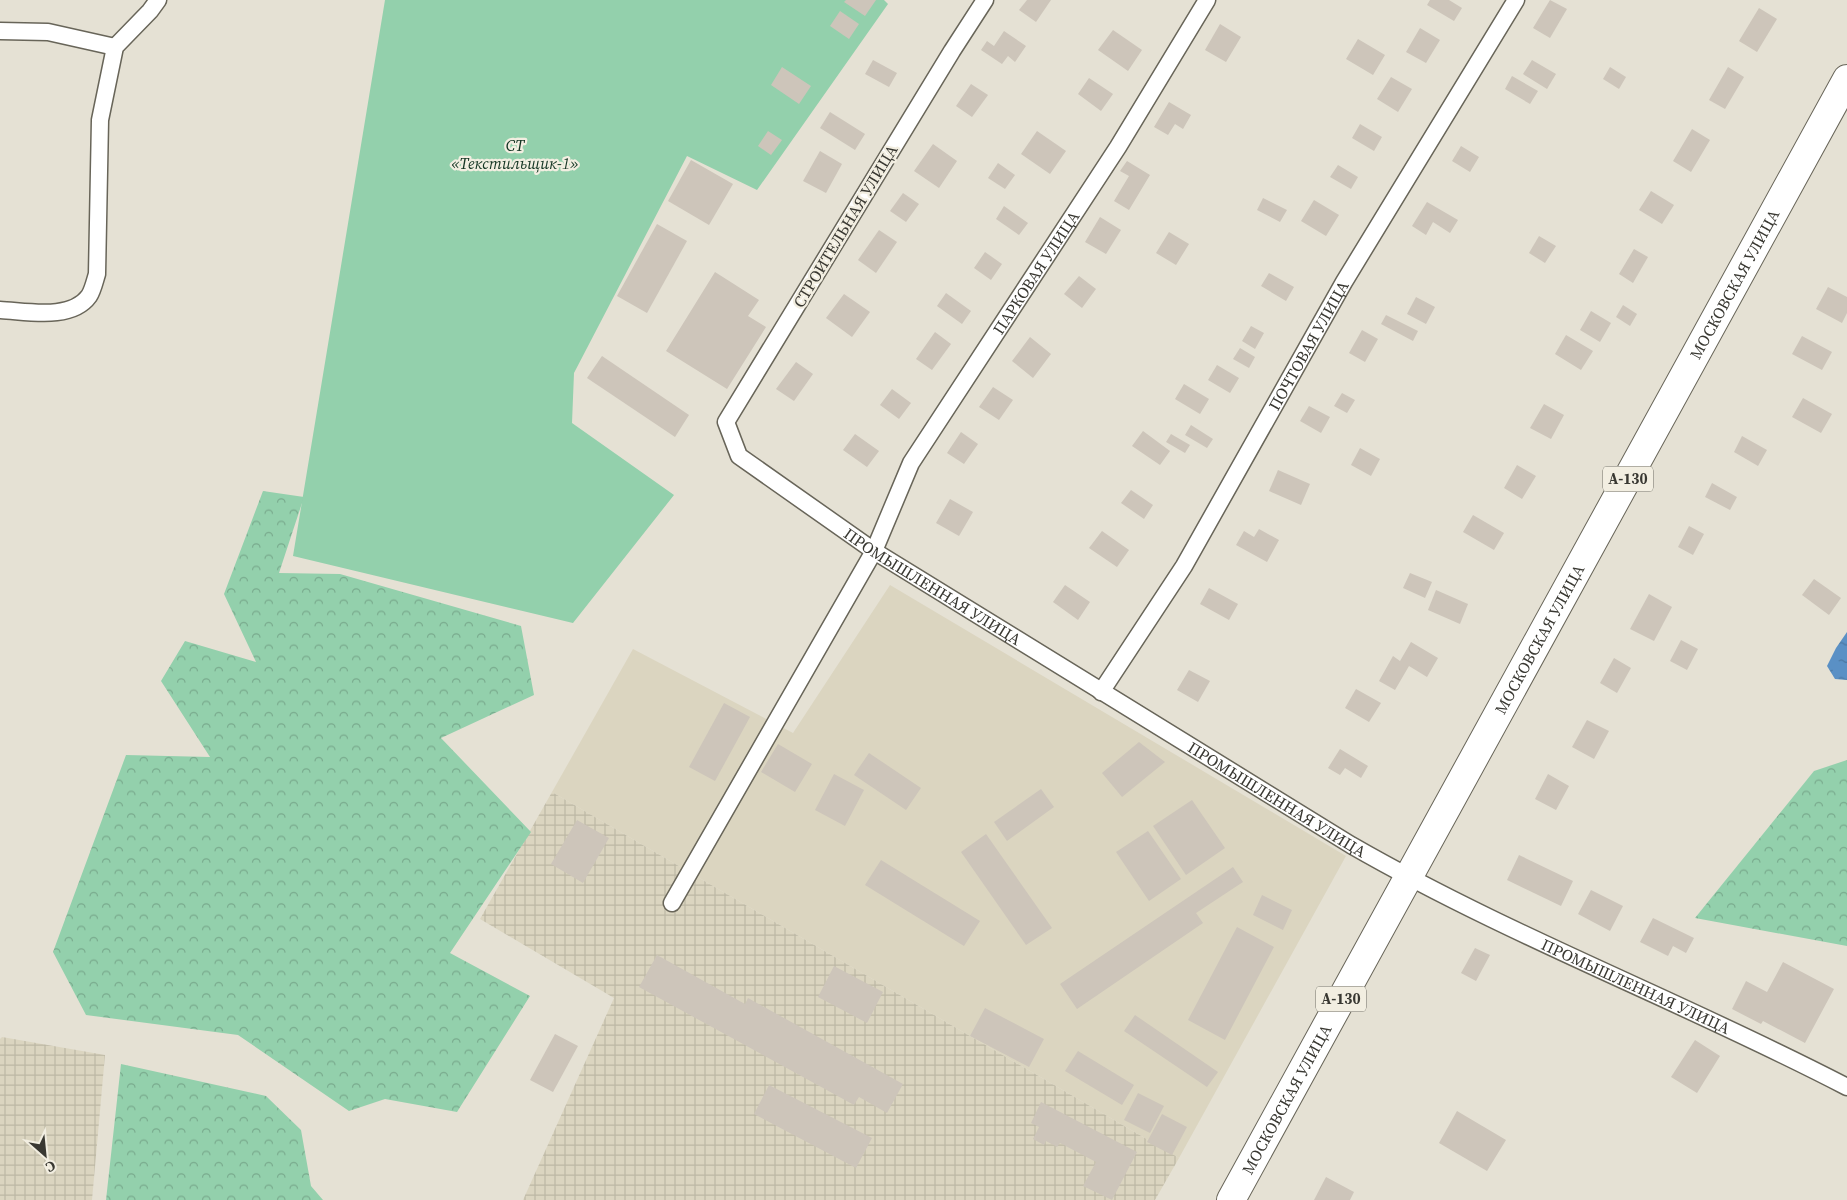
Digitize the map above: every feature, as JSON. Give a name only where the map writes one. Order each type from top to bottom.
[{"type":"highway","name":"МОСКОВСКАЯ УЛИЦА","points":[[1231,1200],[1847,79]]},
{"type":"street","points":[[0,310],[59,313],[73,309],[89,296],[97,274],[100,120],[115,47],[150,11],[158,0]]},
{"type":"street","name":"СТРОИТЕЛЬНАЯ УЛИЦА","points":[[739,456],[726,422],[941,68],[985,0]]},
{"type":"street","name":"ПАРКОВАЯ УЛИЦА","points":[[672,903],[874,551],[911,463],[1118,147],[1207,0]]},
{"type":"street","name":"ПОЧТОВАЯ УЛИЦА","points":[[1102,692],[1184,566],[1344,282],[1516,0]]},
{"type":"street","points":[[0,31],[48,32],[115,47]]},
{"type":"street","name":"ПРОМЫШЛЕННАЯ УЛИЦА","points":[[739,456],[874,551],[1351,845],[1407,877],[1590,966],[1774,1049],[1847,1087]]},
{"type":"shaded area","points":[[890,585],[1346,856],[1179,1158],[552,792],[633,649],[793,733]]},
{"type":"shaded area","points":[[552,792],[1179,1158],[1155,1200],[523,1200],[614,998],[480,919]]},
{"type":"shaded area","points":[[2,1037],[105,1055],[92,1200],[0,1200],[0,1039]]},
{"type":"green space","name":"СТ «Текстильщик-1»","points":[[385,0],[884,0],[888,4],[757,190],[687,156],[574,373],[572,423],[674,495],[573,623],[293,556]]},
{"type":"green space","points":[[263,491],[304,497],[279,573],[340,574],[521,626],[534,695],[441,738],[531,832],[450,953],[530,996],[457,1112],[385,1099],[349,1111],[238,1035],[86,1015],[53,952],[126,755],[210,757],[161,681],[185,641],[256,662],[224,594]]},
{"type":"green space","points":[[1847,760],[1847,946],[1695,918],[1814,771]]},
{"type":"green space","points":[[121,1064],[266,1096],[301,1130],[311,1186],[323,1200],[106,1200]]},
{"type":"water","points":[[1847,632],[1847,680],[1835,679],[1827,666]]},
{"type":"building","points":[[846,0],[876,0],[865,16],[844,2]]},
{"type":"building","points":[[1027,0],[1051,0],[1036,22],[1019,10]]},
{"type":"building","points":[[1430,0],[1449,0],[1462,8],[1454,21],[1427,5]]},
{"type":"building","points":[[1550,0],[1567,9],[1550,38],[1533,28]]},
{"type":"building","points":[[1759,8],[1777,19],[1757,52],[1739,41]]},
{"type":"building","points":[[840,11],[859,24],[849,39],[830,26]]},
{"type":"building","points":[[1220,24],[1241,37],[1226,62],[1205,50]]},
{"type":"building","points":[[1420,28],[1440,40],[1426,63],[1406,52]]},
{"type":"building","points":[[1113,30],[1142,50],[1128,71],[1098,50]]},
{"type":"building","points":[[1004,31],[1026,46],[1015,62],[1008,56],[1002,64],[981,50],[987,41],[994,46]]},
{"type":"building","points":[[1358,39],[1385,55],[1373,75],[1346,59]]},
{"type":"building","points":[[873,60],[897,73],[889,87],[865,74]]},
{"type":"building","points":[[1532,60],[1556,74],[1547,89],[1523,74]]},
{"type":"building","points":[[782,67],[811,86],[799,104],[771,85]]},
{"type":"building","points":[[1610,67],[1626,77],[1619,89],[1603,79]]},
{"type":"building","points":[[1728,67],[1744,77],[1725,109],[1709,100]]},
{"type":"building","points":[[1512,76],[1538,91],[1530,104],[1505,89]]},
{"type":"building","points":[[1391,77],[1412,89],[1398,112],[1377,99]]},
{"type":"building","points":[[1089,78],[1113,94],[1101,111],[1078,94]]},
{"type":"building","points":[[971,84],[988,95],[972,117],[956,106]]},
{"type":"building","points":[[1169,102],[1191,115],[1183,129],[1175,124],[1168,135],[1154,127]]},
{"type":"building","points":[[830,112],[865,134],[855,150],[820,128]]},
{"type":"building","points":[[1360,124],[1382,137],[1374,151],[1352,138]]},
{"type":"building","points":[[1692,129],[1710,140],[1691,172],[1673,161]]},
{"type":"building","points":[[768,131],[782,140],[771,155],[758,146]]},
{"type":"building","points":[[1037,131],[1066,151],[1050,174],[1021,154]]},
{"type":"building","points":[[933,144],[957,161],[939,188],[914,171]]},
{"type":"building","points":[[1461,146],[1479,157],[1470,172],[1452,161]]},
{"type":"building","points":[[820,151],[842,164],[826,193],[803,181]]},
{"type":"building","points":[[691,160],[733,184],[709,225],[668,201]]},
{"type":"building","points":[[1127,161],[1150,175],[1129,210],[1114,201],[1129,176],[1120,171]]},
{"type":"building","points":[[998,163],[1015,175],[1005,189],[988,178]]},
{"type":"building","points":[[1338,165],[1358,177],[1351,189],[1330,177]]},
{"type":"building","points":[[1651,191],[1674,205],[1662,224],[1639,210]]},
{"type":"building","points":[[903,193],[919,204],[906,222],[890,211]]},
{"type":"building","points":[[1263,198],[1287,210],[1280,222],[1257,210]]},
{"type":"building","points":[[1314,200],[1339,215],[1326,236],[1301,221]]},
{"type":"building","points":[[1427,202],[1458,220],[1450,233],[1433,222],[1426,235],[1412,226]]},
{"type":"building","points":[[1004,206],[1028,223],[1019,235],[996,219]]},
{"type":"building","points":[[1100,217],[1121,230],[1106,254],[1085,242]]},
{"type":"building","points":[[657,224],[687,241],[647,313],[617,296]]},
{"type":"building","points":[[879,230],[897,242],[876,273],[858,260]]},
{"type":"building","points":[[1169,232],[1189,244],[1176,265],[1156,253]]},
{"type":"building","points":[[1539,236],[1556,246],[1545,263],[1529,253]]},
{"type":"building","points":[[1634,249],[1648,257],[1633,283],[1619,274]]},
{"type":"building","points":[[985,252],[1002,264],[991,280],[974,268]]},
{"type":"building","points":[[715,272],[759,300],[748,316],[766,327],[727,389],[666,351]]},
{"type":"building","points":[[1269,273],[1294,287],[1286,301],[1261,286]]},
{"type":"building","points":[[1079,276],[1096,289],[1082,308],[1064,294]]},
{"type":"building","points":[[1828,287],[1847,297],[1847,313],[1842,323],[1816,309]]},
{"type":"building","points":[[946,293],[971,311],[962,324],[937,306]]},
{"type":"building","points":[[844,294],[870,312],[852,337],[826,318]]},
{"type":"building","points":[[1416,297],[1435,307],[1426,324],[1407,314]]},
{"type":"building","points":[[1623,305],[1637,314],[1630,326],[1616,317]]},
{"type":"building","points":[[1591,311],[1611,323],[1600,342],[1580,330]]},
{"type":"building","points":[[1386,315],[1418,331],[1413,341],[1381,324]]},
{"type":"building","points":[[1251,326],[1264,333],[1255,349],[1242,341]]},
{"type":"building","points":[[1362,330],[1378,339],[1365,362],[1349,353]]},
{"type":"building","points":[[935,332],[951,344],[932,370],[916,359]]},
{"type":"building","points":[[1566,335],[1593,351],[1581,370],[1555,354]]},
{"type":"building","points":[[1802,336],[1832,352],[1822,370],[1792,354]]},
{"type":"building","points":[[1030,337],[1051,354],[1033,378],[1012,361]]},
{"type":"building","points":[[1240,348],[1255,357],[1249,368],[1233,359]]},
{"type":"building","points":[[602,356],[689,415],[675,437],[587,378]]},
{"type":"building","points":[[796,362],[813,374],[794,401],[776,389]]},
{"type":"building","points":[[1217,365],[1239,378],[1230,393],[1208,380]]},
{"type":"building","points":[[1184,384],[1209,399],[1200,414],[1175,399]]},
{"type":"building","points":[[993,387],[1013,400],[999,420],[979,407]]},
{"type":"building","points":[[892,389],[911,403],[899,419],[880,405]]},
{"type":"building","points":[[1342,393],[1355,400],[1347,413],[1334,406]]},
{"type":"building","points":[[1803,398],[1832,414],[1821,433],[1792,417]]},
{"type":"building","points":[[1544,404],[1564,415],[1551,439],[1530,428]]},
{"type":"building","points":[[1309,406],[1330,417],[1321,433],[1300,421]]},
{"type":"building","points":[[1191,425],[1213,439],[1207,448],[1185,435]]},
{"type":"building","points":[[1143,431],[1170,451],[1160,465],[1132,446]]},
{"type":"building","points":[[961,432],[978,444],[964,464],[947,453]]},
{"type":"building","points":[[855,434],[879,451],[867,467],[843,450]]},
{"type":"building","points":[[1171,434],[1190,445],[1185,453],[1166,442]]},
{"type":"building","points":[[1742,436],[1767,450],[1758,466],[1734,452]]},
{"type":"building","points":[[1360,448],[1380,459],[1371,476],[1351,465]]},
{"type":"building","points":[[1517,465],[1536,476],[1522,499],[1504,488]]},
{"type":"building","points":[[1278,470],[1310,484],[1301,505],[1269,491]]},
{"type":"building","points":[[1712,483],[1737,497],[1730,510],[1705,497]]},
{"type":"building","points":[[1131,490],[1153,505],[1144,519],[1121,503]]},
{"type":"building","points":[[950,499],[973,512],[959,536],[936,523]]},
{"type":"building","points":[[1473,515],[1504,533],[1494,550],[1463,532]]},
{"type":"building","points":[[1689,526],[1704,534],[1693,555],[1678,547]]},
{"type":"building","points":[[1259,529],[1279,540],[1267,562],[1236,545],[1244,531],[1254,537]]},
{"type":"building","points":[[1102,531],[1129,550],[1117,567],[1089,548]]},
{"type":"building","points":[[1410,573],[1432,582],[1425,598],[1403,588]]},
{"type":"building","points":[[1814,579],[1841,598],[1829,615],[1802,595]]},
{"type":"building","points":[[1065,585],[1090,602],[1078,620],[1053,602]]},
{"type":"building","points":[[1209,588],[1238,604],[1229,620],[1200,604]]},
{"type":"building","points":[[1436,590],[1468,604],[1460,624],[1428,610]]},
{"type":"building","points":[[1649,594],[1672,607],[1654,641],[1630,629]]},
{"type":"building","points":[[1681,640],[1698,649],[1687,670],[1670,661]]},
{"type":"building","points":[[1411,642],[1438,658],[1427,677],[1409,666],[1395,690],[1379,681],[1393,656],[1400,661]]},
{"type":"building","points":[[1614,658],[1631,668],[1617,693],[1600,683]]},
{"type":"building","points":[[1189,670],[1210,681],[1198,702],[1177,690]]},
{"type":"building","points":[[1356,689],[1381,703],[1369,722],[1345,708]]},
{"type":"building","points":[[724,703],[750,717],[715,781],[689,767]]},
{"type":"building","points":[[1587,720],[1609,731],[1594,759],[1572,747]]},
{"type":"building","points":[[1139,742],[1165,762],[1122,797],[1102,773]]},
{"type":"building","points":[[778,744],[812,764],[795,792],[761,772]]},
{"type":"building","points":[[1340,749],[1368,766],[1361,778],[1345,768],[1340,775],[1328,768]]},
{"type":"building","points":[[869,753],[921,788],[906,810],[854,775]]},
{"type":"building","points":[[834,774],[864,790],[845,826],[815,810]]},
{"type":"building","points":[[1548,774],[1569,786],[1556,810],[1535,799]]},
{"type":"building","points":[[1041,789],[1054,807],[1007,841],[994,822]]},
{"type":"building","points":[[1192,800],[1225,848],[1186,875],[1153,826]]},
{"type":"building","points":[[577,820],[609,838],[583,883],[551,864]]},
{"type":"building","points":[[1148,831],[1181,879],[1149,901],[1116,852]]},
{"type":"building","points":[[986,834],[1052,928],[1026,945],[961,852]]},
{"type":"building","points":[[1519,855],[1573,881],[1561,906],[1507,880]]},
{"type":"building","points":[[881,860],[980,921],[964,946],[865,885]]},
{"type":"building","points":[[1233,867],[1243,882],[1196,913],[1203,923],[1077,1009],[1060,984]]},
{"type":"building","points":[[1591,890],[1623,906],[1610,931],[1578,914]]},
{"type":"building","points":[[1262,895],[1292,910],[1283,930],[1253,915]]},
{"type":"building","points":[[1653,918],[1694,938],[1686,953],[1673,946],[1668,956],[1640,942]]},
{"type":"building","points":[[1237,927],[1274,947],[1225,1040],[1188,1020]]},
{"type":"building","points":[[1475,948],[1490,955],[1476,981],[1461,973]]},
{"type":"building","points":[[657,955],[745,1004],[748,998],[903,1084],[887,1113],[859,1097],[854,1105],[639,987]]},
{"type":"building","points":[[1783,962],[1834,989],[1805,1043],[1763,1021],[1761,1024],[1732,1009],[1746,981],[1767,992]]},
{"type":"building","points":[[834,966],[883,992],[867,1023],[818,997]]},
{"type":"building","points":[[985,1008],[1044,1039],[1029,1067],[970,1036]]},
{"type":"building","points":[[1135,1015],[1218,1072],[1207,1087],[1124,1031]]},
{"type":"building","points":[[555,1034],[578,1046],[553,1092],[530,1080]]},
{"type":"building","points":[[1695,1040],[1720,1056],[1697,1093],[1671,1077]]},
{"type":"building","points":[[1078,1051],[1134,1085],[1122,1105],[1065,1071]]},
{"type":"building","points":[[769,1085],[872,1138],[856,1168],[754,1114]]},
{"type":"building","points":[[1138,1093],[1164,1106],[1150,1133],[1124,1120]]},
{"type":"building","points":[[1041,1102],[1137,1152],[1112,1200],[1083,1186],[1096,1162],[1060,1143],[1057,1147],[1046,1141],[1044,1145],[1033,1139],[1039,1127],[1031,1123]]},
{"type":"building","points":[[1457,1111],[1506,1140],[1487,1171],[1439,1143]]},
{"type":"building","points":[[1162,1114],[1187,1127],[1172,1155],[1147,1142]]},
{"type":"building","points":[[1326,1177],[1354,1192],[1350,1200],[1314,1200]]}]
